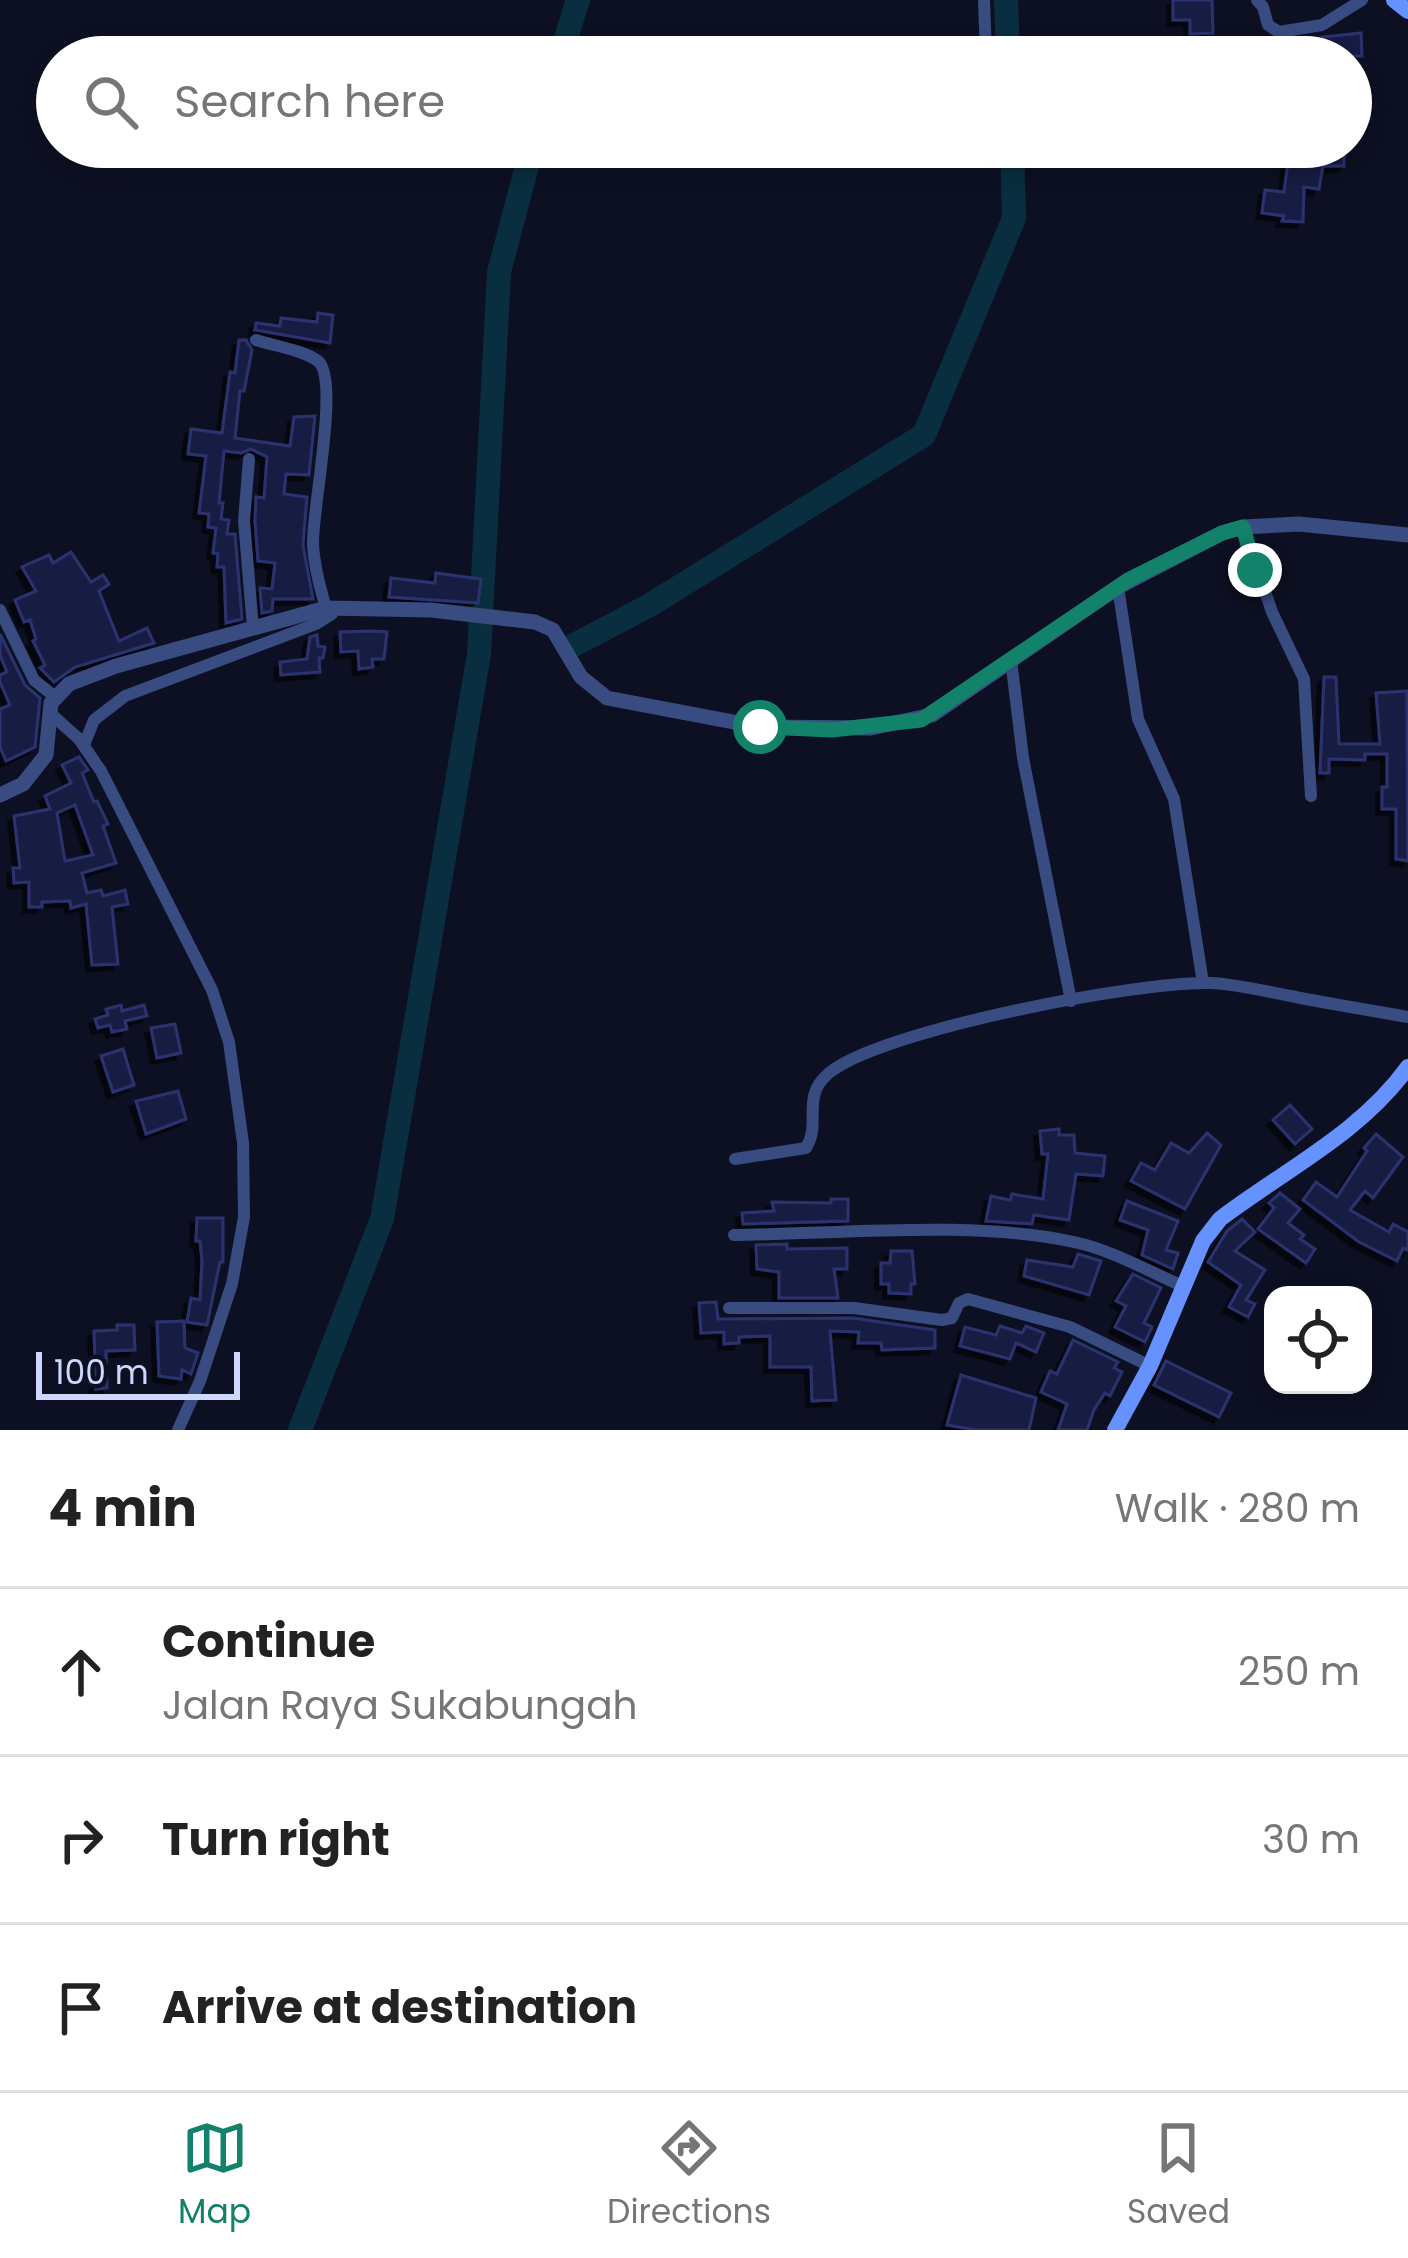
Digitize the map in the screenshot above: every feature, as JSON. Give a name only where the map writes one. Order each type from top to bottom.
[{"type":"main road","points":[[1394,0],[1408,11]]},
{"type":"main road","points":[[1115,1430],[1150,1366],[1203,1240],[1220,1219],[1388,1096],[1408,1067]]},
{"type":"street","points":[[984,0],[985,36]]},
{"type":"street","points":[[1257,0],[1268,25],[1279,32],[1322,25],[1362,0]]},
{"type":"street","points":[[84,745],[94,720],[124,696],[332,614],[313,546],[326,375],[314,358],[256,340]]},
{"type":"street","points":[[249,459],[244,521],[254,628]]},
{"type":"street","points":[[0,796],[32,776],[46,755],[52,704],[76,680],[329,608],[430,610],[527,621],[554,630],[581,677],[607,698],[788,729],[871,728],[921,720],[1118,586],[1222,533],[1299,524],[1408,535]]},
{"type":"street","points":[[1243,527],[1272,612],[1304,680],[1311,796]]},
{"type":"street","points":[[1118,586],[1138,719],[1174,800],[1203,983]]},
{"type":"street","points":[[0,610],[34,680],[101,771],[212,990],[234,1070],[243,1143],[244,1217],[232,1284],[200,1381],[178,1430]]},
{"type":"street","points":[[1011,659],[1023,758],[1071,1001]]},
{"type":"street","points":[[735,1159],[809,1145],[811,1103],[817,1087],[829,1073],[878,1046],[1071,1001],[1203,983],[1408,1016]]},
{"type":"street","points":[[734,1235],[914,1232],[1054,1238],[1086,1245],[1185,1287]]},
{"type":"street","points":[[729,1308],[854,1308],[942,1320],[952,1318],[959,1303],[968,1299],[1070,1327],[1150,1366]]},
{"type":"building","points":[[1173,0],[1212,0],[1213,33],[1190,34],[1190,20],[1173,20]]},
{"type":"building","points":[[1287,168],[1323,168],[1319,189],[1304,187],[1303,222],[1262,213],[1265,190],[1284,192]]},
{"type":"building","points":[[318,313],[333,315],[330,343],[255,330],[256,323],[280,326],[281,318],[317,322]]},
{"type":"building","points":[[239,340],[246,340],[252,350],[244,391],[240,391],[235,438],[290,446],[294,417],[315,416],[309,475],[286,474],[284,494],[307,497],[303,545],[313,599],[273,599],[272,611],[262,613],[260,588],[272,589],[275,563],[258,561],[256,497],[264,498],[267,457],[251,449],[224,451],[219,503],[223,503],[221,519],[229,520],[227,534],[235,534],[242,619],[226,623],[224,567],[217,567],[218,554],[213,553],[216,528],[208,527],[209,514],[199,513],[206,456],[188,454],[191,429],[222,433]]},
{"type":"building","points":[[71,552],[91,582],[103,575],[109,584],[99,591],[119,641],[147,628],[154,643],[75,667],[54,682],[40,668],[45,665],[33,641],[30,620],[24,622],[15,600],[36,591],[22,567],[49,555],[53,563]]},
{"type":"building","points":[[436,573],[481,579],[478,603],[389,597],[391,578],[435,583]]},
{"type":"building","points":[[340,632],[387,632],[384,659],[372,659],[373,667],[359,669],[358,651],[341,652]]},
{"type":"building","points":[[0,634],[25,685],[40,698],[35,747],[6,761],[0,747],[0,709],[10,705],[0,682],[0,675],[7,672],[0,655]]},
{"type":"building","points":[[317,635],[318,646],[325,647],[319,658],[320,672],[281,675],[280,662],[307,659],[310,637]]},
{"type":"building","points":[[1324,677],[1336,677],[1339,744],[1380,744],[1376,693],[1407,691],[1408,861],[1396,859],[1396,809],[1382,809],[1387,754],[1365,754],[1365,760],[1329,759],[1329,773],[1320,773]]},
{"type":"building","points":[[79,757],[88,770],[82,773],[94,802],[108,824],[103,826],[116,863],[82,873],[87,893],[101,890],[103,896],[125,890],[128,904],[112,907],[118,964],[92,965],[86,904],[71,908],[70,901],[42,902],[42,907],[29,907],[29,882],[14,883],[13,868],[20,868],[14,816],[50,809],[45,796],[71,783],[62,765]],"holes":[[[75,805],[93,855],[65,861],[57,813]]]},
{"type":"building","points":[[121,1005],[122,1011],[144,1005],[147,1016],[125,1021],[127,1029],[98,1028],[95,1019]]},
{"type":"building","points":[[175,1024],[181,1053],[157,1058],[151,1028]]},
{"type":"building","points":[[123,1049],[134,1085],[113,1092],[101,1056]]},
{"type":"building","points":[[178,1091],[186,1119],[146,1134],[136,1101]]},
{"type":"building","points":[[1290,1105],[1312,1129],[1295,1144],[1273,1120]]},
{"type":"building","points":[[1059,1129],[1059,1135],[1074,1135],[1075,1153],[1105,1156],[1103,1176],[1076,1174],[1069,1220],[1034,1215],[1032,1224],[986,1221],[991,1196],[1043,1199],[1048,1154],[1042,1154],[1040,1131]]},
{"type":"building","points":[[1207,1133],[1221,1145],[1185,1209],[1131,1181],[1141,1163],[1155,1170],[1171,1143],[1189,1153]]},
{"type":"building","points":[[1376,1134],[1403,1157],[1373,1198],[1365,1191],[1350,1210],[1389,1232],[1393,1224],[1408,1232],[1408,1250],[1403,1248],[1397,1261],[1359,1242],[1303,1200],[1316,1182],[1337,1197]]},
{"type":"building","points":[[1280,1193],[1300,1209],[1288,1223],[1315,1249],[1306,1263],[1258,1229],[1274,1208],[1269,1203]]},
{"type":"building","points":[[831,1199],[848,1199],[848,1221],[743,1224],[742,1213],[774,1211],[772,1202],[831,1203]]},
{"type":"building","points":[[1127,1201],[1178,1221],[1166,1250],[1178,1253],[1173,1269],[1142,1255],[1148,1230],[1120,1220]]},
{"type":"building","points":[[197,1218],[223,1218],[223,1262],[207,1325],[187,1322],[191,1298],[200,1300]]},
{"type":"building","points":[[1242,1219],[1255,1232],[1235,1251],[1265,1270],[1246,1300],[1255,1304],[1248,1317],[1229,1307],[1241,1285],[1208,1262],[1227,1231]]},
{"type":"building","points":[[787,1244],[787,1249],[847,1248],[847,1269],[834,1269],[838,1298],[779,1298],[779,1272],[757,1269],[756,1245]]},
{"type":"building","points":[[891,1251],[912,1251],[915,1284],[911,1284],[911,1294],[889,1293],[889,1284],[881,1284],[881,1263],[890,1263]]},
{"type":"building","points":[[1078,1254],[1101,1261],[1089,1295],[1024,1276],[1027,1260],[1073,1267]]},
{"type":"building","points":[[1133,1274],[1161,1288],[1144,1323],[1152,1327],[1145,1342],[1115,1327],[1126,1306],[1116,1301]]},
{"type":"building","points":[[716,1302],[718,1319],[853,1318],[935,1330],[935,1348],[882,1350],[881,1343],[858,1343],[859,1332],[830,1331],[836,1400],[812,1401],[811,1367],[770,1367],[770,1336],[739,1337],[739,1343],[724,1344],[724,1332],[701,1333],[699,1303]]},
{"type":"building","points":[[184,1321],[185,1348],[198,1353],[191,1374],[182,1370],[181,1379],[159,1376],[157,1322]]},
{"type":"building","points":[[117,1325],[134,1325],[135,1350],[106,1351],[107,1388],[96,1389],[94,1331],[117,1330]]},
{"type":"building","points":[[1000,1326],[1022,1333],[1026,1326],[1044,1333],[1036,1352],[1016,1343],[1010,1359],[960,1346],[965,1327],[996,1335]]},
{"type":"building","points":[[1073,1340],[1118,1362],[1114,1368],[1122,1372],[1110,1396],[1105,1393],[1094,1410],[1087,1430],[1058,1430],[1067,1404],[1041,1392],[1050,1371],[1057,1374]]},
{"type":"building","points":[[1166,1361],[1231,1393],[1219,1417],[1154,1385]]},
{"type":"building","points":[[961,1375],[1036,1398],[1029,1430],[947,1425]]},
{"type":"waterway","points":[[567,36],[578,0]]},
{"type":"waterway","points":[[1006,0],[1007,36]]},
{"type":"waterway","points":[[300,1430],[382,1219],[479,654],[499,272],[526,168]]},
{"type":"waterway","points":[[574,645],[650,605],[924,435],[1014,218],[1013,168]]},
{"type":"route","points":[[760,727],[832,730],[921,720],[1118,586],[1222,533],[1243,527],[1255,570]]}]
